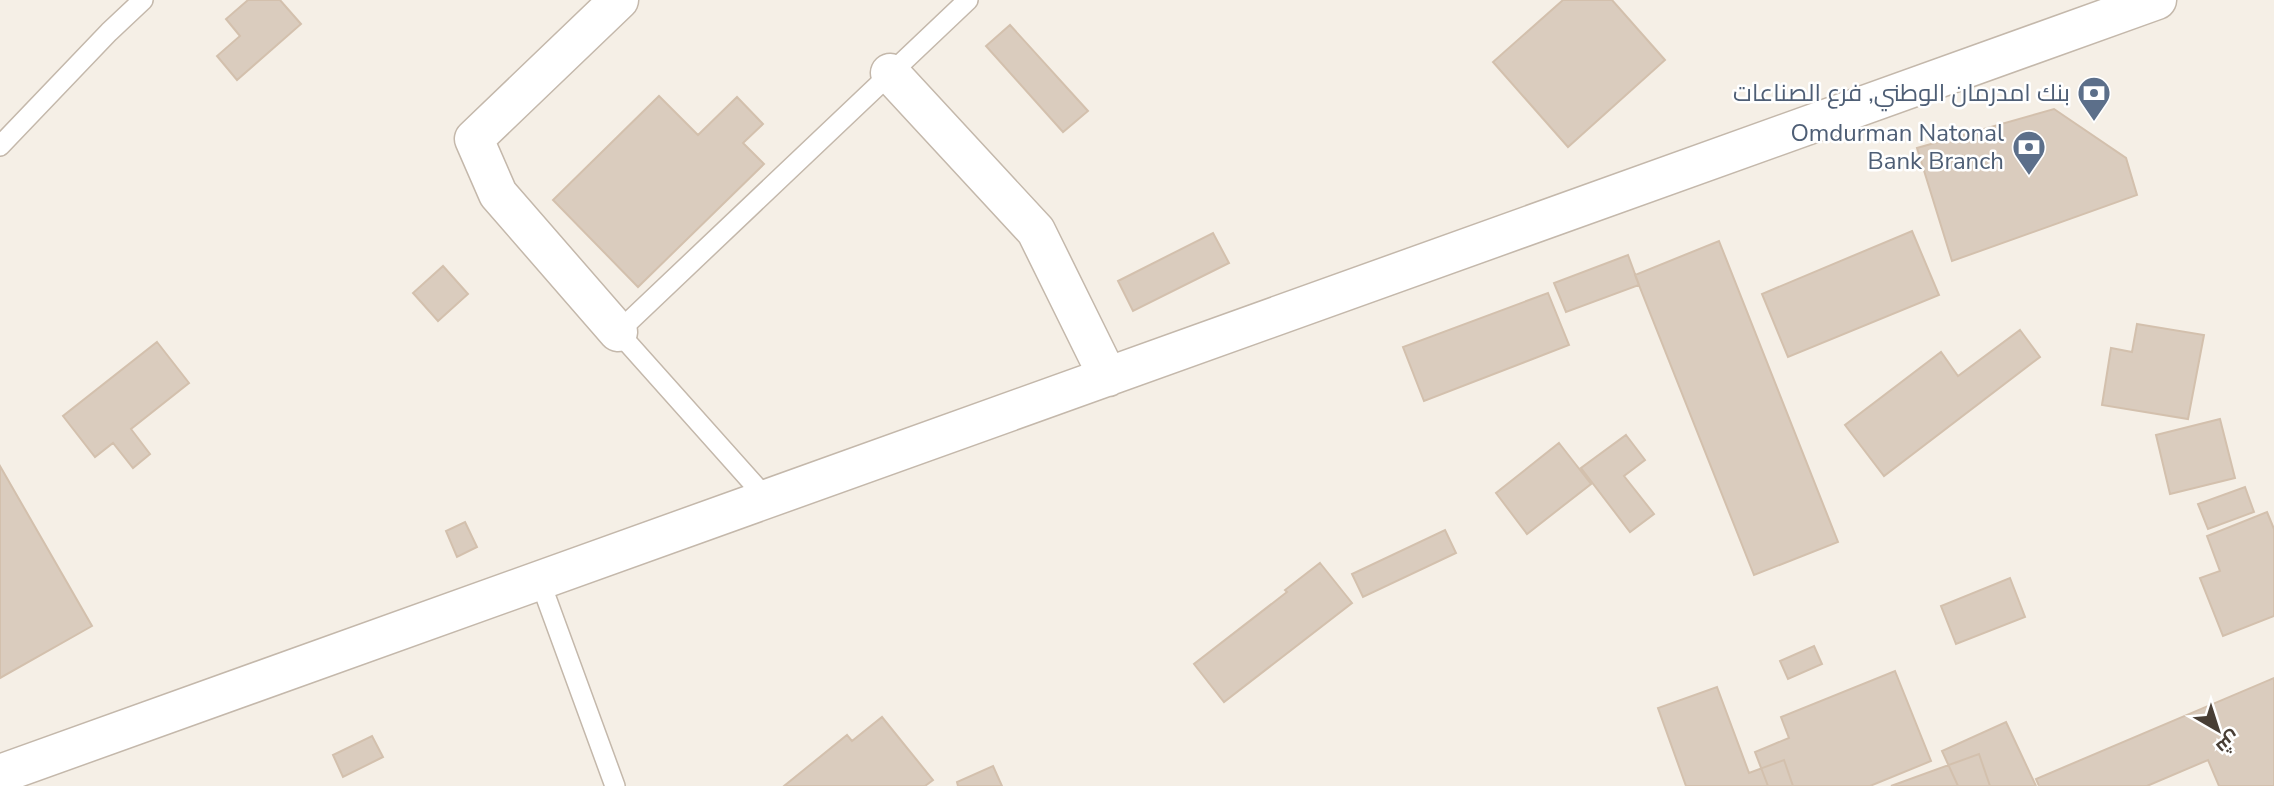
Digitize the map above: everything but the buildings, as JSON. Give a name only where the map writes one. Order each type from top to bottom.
[{"type":"street","points":[[618,332],[498,194],[474,139],[619,0]]},
{"type":"street","points":[[0,774],[2157,0]]},
{"type":"street","points":[[890,73],[1036,231],[1108,377]]},
{"type":"lane","points":[[0,146],[143,0]]},
{"type":"lane","points":[[767,499],[618,332],[968,0]]},
{"type":"lane","points":[[540,581],[615,786]]},
{"type":"place","name":"بنك امدرمان الوطني, فرع الصناعات","points":[[2094,123]]},
{"type":"place","name":"Omdurman Natonal Bank Branch","points":[[2029,177]]}]
